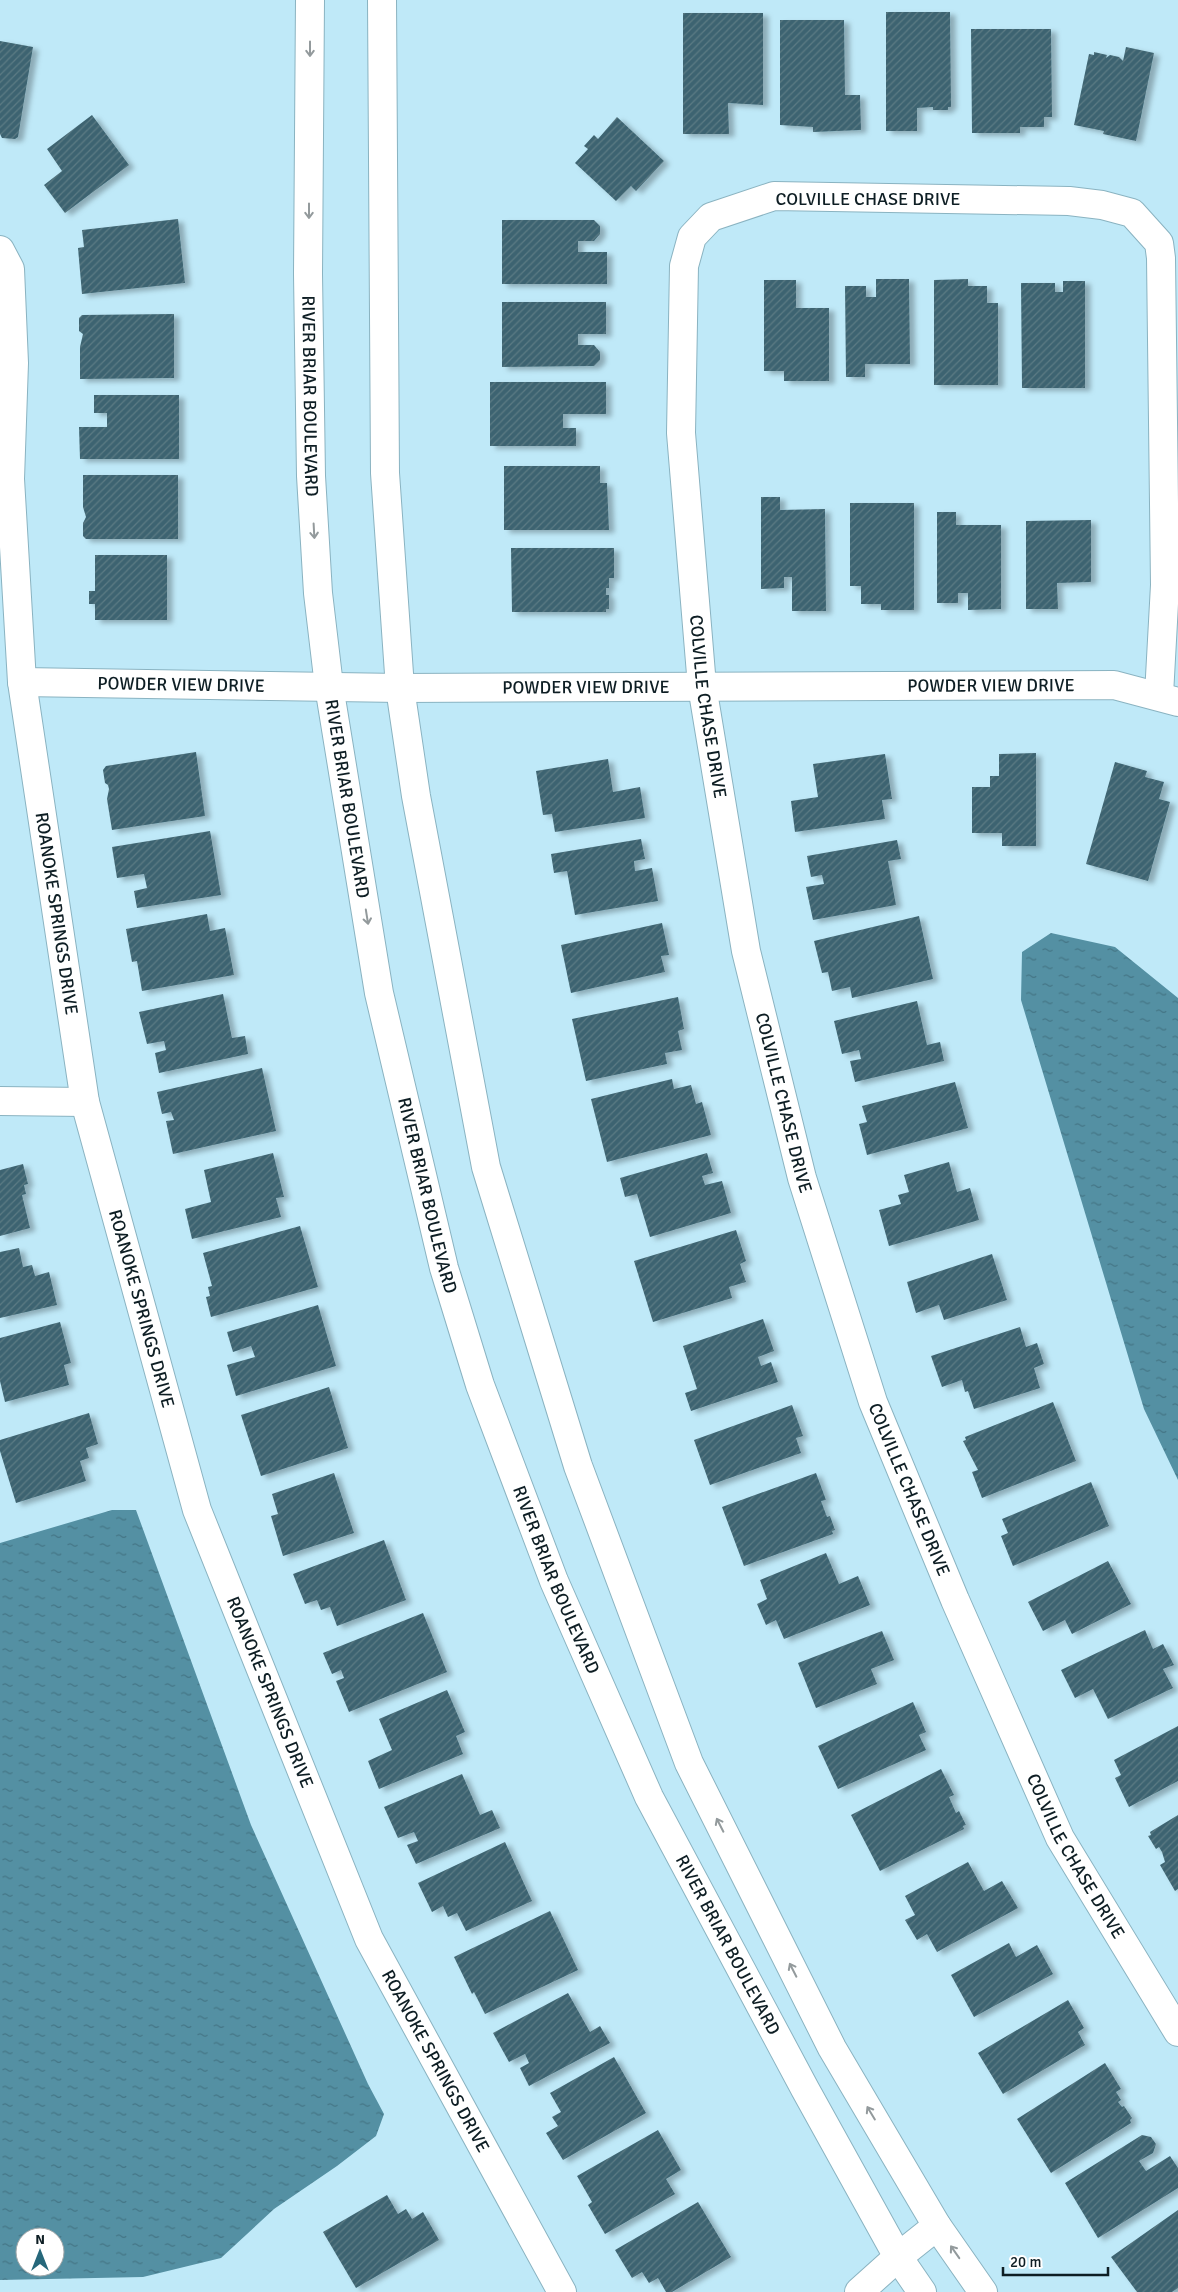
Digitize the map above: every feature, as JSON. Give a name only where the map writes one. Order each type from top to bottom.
[{"type":"street","name":"RIVER BRIAR BOULEVARD","points":[[310,0],[308,274],[311,476],[318,593],[329,686],[380,993],[444,1268],[480,1385],[554,1581],[649,1797],[898,2257],[922,2292]]},
{"type":"street","points":[[382,0],[385,473],[400,688],[416,796],[486,1167],[578,1466],[689,1763],[832,2048],[937,2226],[983,2292]]},
{"type":"street","name":"COLVILLE CHASE DRIVE","points":[[1169,699],[1165,585],[1161,258],[1159,243],[1132,213],[1102,205],[1069,200],[774,196],[712,218],[692,237],[684,266],[681,432],[702,686],[748,960],[802,1178],[873,1402],[955,1600],[1060,1838],[1178,2032]]},
{"type":"street","name":"ROANOKE SPRINGS DRIVE","points":[[0,250],[10,269],[14,363],[10,479],[22,682],[85,1102],[197,1510],[368,1939],[562,2292]]},
{"type":"street","name":"POWDER VIEW DRIVE","points":[[22,682],[400,688],[1114,685],[1169,699]]},
{"type":"street","points":[[0,1101],[85,1102]]},
{"type":"street","points":[[859,2292],[898,2257],[937,2226]]},
{"type":"water","points":[[1051,933],[1115,947],[1178,998],[1178,1480],[1144,1409],[1021,1000],[1022,952]]},
{"type":"water","points":[[112,1510],[136,1510],[251,1825],[368,2084],[384,2114],[376,2136],[337,2166],[274,2209],[221,2258],[143,2277],[0,2280],[0,1543]]},
{"type":"building","points":[[886,12],[950,12],[951,107],[948,107],[948,110],[933,110],[933,107],[917,108],[917,131],[886,131]]},
{"type":"building","points":[[683,13],[763,13],[763,105],[728,103],[729,134],[683,134]]},
{"type":"building","points":[[780,20],[844,20],[845,95],[860,95],[861,130],[813,132],[813,127],[780,125]]},
{"type":"building","points":[[971,29],[1051,29],[1052,117],[1044,117],[1044,127],[1020,127],[1020,133],[972,133]]},
{"type":"building","points":[[0,41],[33,47],[18,137],[15,139],[2,138],[0,134]]},
{"type":"building","points":[[1126,47],[1154,53],[1136,141],[1103,134],[1104,131],[1074,125],[1089,54],[1094,55],[1094,52],[1107,55],[1106,58],[1110,55],[1119,57],[1123,61]]},
{"type":"building","points":[[92,115],[129,165],[65,213],[44,185],[62,171],[47,149]]},
{"type":"building","points":[[617,117],[664,161],[636,191],[631,186],[616,201],[575,163],[588,149],[584,146],[594,135],[598,139]]},
{"type":"building","points":[[178,219],[185,283],[82,294],[78,248],[84,247],[82,230]]},
{"type":"building","points":[[502,220],[594,220],[600,226],[600,234],[594,241],[578,241],[578,252],[607,252],[607,284],[502,284]]},
{"type":"building","points":[[876,279],[909,279],[910,364],[865,364],[865,377],[846,377],[845,286],[866,286],[866,297],[876,297]]},
{"type":"building","points":[[968,279],[968,286],[987,286],[987,303],[998,303],[998,385],[934,385],[934,280]]},
{"type":"building","points":[[764,280],[796,280],[796,308],[829,308],[829,381],[784,381],[784,371],[764,371]]},
{"type":"building","points":[[1063,281],[1085,281],[1085,388],[1022,388],[1021,283],[1055,283],[1055,292],[1063,292]]},
{"type":"building","points":[[502,302],[606,302],[606,334],[578,334],[578,345],[594,345],[600,352],[600,360],[594,366],[502,367]]},
{"type":"building","points":[[174,314],[174,378],[80,379],[80,347],[83,334],[79,331],[79,318],[82,315]]},
{"type":"building","points":[[490,382],[606,382],[606,414],[563,414],[563,428],[576,428],[576,446],[490,446]]},
{"type":"building","points":[[94,395],[179,395],[179,459],[80,459],[79,427],[107,427],[107,413],[94,413]]},
{"type":"building","points":[[504,466],[600,466],[600,483],[607,483],[609,530],[504,530]]},
{"type":"building","points":[[83,475],[178,475],[178,539],[86,539],[83,536],[83,523],[86,517],[83,507]]},
{"type":"building","points":[[761,497],[780,497],[780,510],[825,509],[826,611],[792,611],[792,577],[784,577],[784,588],[761,589]]},
{"type":"building","points":[[850,503],[914,503],[914,610],[881,610],[881,604],[861,604],[861,586],[850,586]]},
{"type":"building","points":[[937,512],[956,512],[956,525],[1001,525],[1001,609],[968,610],[968,593],[958,593],[958,603],[937,603]]},
{"type":"building","points":[[1091,520],[1091,582],[1057,583],[1058,609],[1026,609],[1026,521]]},
{"type":"building","points":[[511,548],[614,548],[614,578],[609,578],[609,588],[606,588],[606,595],[609,595],[609,609],[606,609],[606,612],[512,612]]},
{"type":"building","points":[[95,555],[167,555],[167,620],[95,620],[95,604],[89,604],[89,591],[95,591]]},
{"type":"building","points":[[196,752],[205,816],[112,830],[107,799],[109,789],[105,783],[103,770],[106,766]]},
{"type":"building","points":[[1036,753],[1036,846],[1002,846],[1002,833],[972,833],[972,787],[990,787],[990,776],[999,776],[999,754]]},
{"type":"building","points":[[885,754],[892,799],[882,800],[885,819],[795,832],[791,801],[818,797],[813,764]]},
{"type":"building","points":[[608,759],[613,792],[640,787],[645,818],[555,832],[552,814],[543,815],[536,771]]},
{"type":"building","points":[[1115,762],[1147,771],[1145,777],[1164,782],[1159,799],[1170,802],[1148,881],[1086,864]]},
{"type":"building","points":[[210,831],[221,895],[137,908],[134,891],[147,888],[144,874],[117,878],[112,847]]},
{"type":"building","points":[[641,839],[645,859],[634,861],[635,871],[652,868],[658,901],[575,915],[567,871],[554,873],[551,854]]},
{"type":"building","points":[[897,840],[901,859],[888,861],[896,905],[813,920],[806,887],[824,884],[822,875],[811,877],[807,856]]},
{"type":"building","points":[[207,914],[210,931],[225,928],[234,975],[142,991],[137,961],[132,962],[126,929]]},
{"type":"building","points":[[919,916],[933,979],[852,998],[850,987],[832,991],[828,972],[822,973],[814,941]]},
{"type":"building","points":[[662,923],[669,955],[661,956],[665,972],[571,993],[561,945]]},
{"type":"building","points":[[223,994],[232,1038],[245,1036],[248,1054],[159,1073],[155,1053],[166,1050],[164,1041],[147,1044],[139,1012]]},
{"type":"building","points":[[678,997],[684,1029],[678,1031],[682,1050],[665,1053],[667,1064],[586,1081],[572,1019]]},
{"type":"building","points":[[917,1001],[927,1045],[940,1042],[944,1061],[855,1082],[850,1061],[861,1059],[859,1050],[842,1054],[834,1021]]},
{"type":"building","points":[[262,1068],[276,1131],[173,1154],[166,1121],[174,1120],[171,1112],[162,1114],[157,1092]]},
{"type":"building","points":[[672,1079],[674,1089],[691,1085],[696,1104],[702,1102],[711,1135],[607,1162],[591,1099]]},
{"type":"building","points":[[955,1082],[968,1128],[867,1155],[859,1124],[867,1122],[862,1106]]},
{"type":"building","points":[[273,1153],[284,1197],[276,1198],[281,1217],[192,1239],[185,1209],[211,1202],[204,1170]]},
{"type":"building","points":[[707,1153],[713,1173],[702,1176],[705,1185],[722,1181],[731,1213],[650,1237],[637,1194],[625,1197],[620,1178]]},
{"type":"building","points":[[949,1162],[957,1192],[970,1188],[979,1220],[889,1246],[879,1210],[901,1204],[898,1195],[909,1192],[904,1175]]},
{"type":"building","points":[[23,1164],[28,1184],[24,1185],[26,1194],[22,1195],[30,1228],[0,1236],[0,1170]]},
{"type":"building","points":[[300,1226],[318,1287],[211,1317],[206,1297],[210,1296],[208,1287],[212,1286],[203,1253]]},
{"type":"building","points":[[736,1230],[746,1261],[740,1264],[746,1282],[729,1287],[732,1298],[653,1322],[634,1261]]},
{"type":"building","points":[[19,1248],[23,1267],[32,1265],[35,1276],[49,1272],[57,1305],[0,1318],[0,1252]]},
{"type":"building","points":[[992,1254],[1007,1300],[944,1320],[939,1305],[916,1313],[907,1282]]},
{"type":"building","points":[[318,1305],[336,1366],[236,1396],[227,1365],[255,1357],[251,1346],[233,1352],[227,1332]]},
{"type":"building","points":[[763,1319],[774,1351],[758,1357],[761,1366],[771,1362],[778,1382],[691,1411],[685,1393],[697,1389],[683,1346]]},
{"type":"building","points":[[60,1322],[71,1363],[64,1365],[69,1385],[5,1402],[0,1381],[0,1338]]},
{"type":"building","points":[[1020,1327],[1026,1347],[1037,1343],[1044,1364],[1034,1368],[1040,1388],[974,1409],[968,1391],[965,1392],[962,1380],[942,1387],[931,1356]]},
{"type":"building","points":[[329,1387],[348,1448],[261,1476],[241,1415]]},
{"type":"building","points":[[1053,1402],[1076,1461],[982,1498],[972,1472],[978,1470],[963,1441],[966,1440],[965,1437]]},
{"type":"building","points":[[792,1405],[803,1436],[796,1438],[801,1453],[710,1485],[694,1440]]},
{"type":"building","points":[[89,1413],[98,1444],[86,1448],[89,1458],[80,1461],[86,1481],[16,1503],[0,1451],[0,1440]]},
{"type":"building","points":[[334,1473],[354,1533],[283,1556],[271,1516],[278,1514],[272,1494]]},
{"type":"building","points":[[816,1473],[826,1500],[821,1501],[827,1517],[830,1516],[835,1530],[832,1531],[833,1534],[744,1566],[722,1507]]},
{"type":"building","points":[[1091,1482],[1109,1526],[1013,1566],[1001,1536],[1008,1533],[1002,1519]]},
{"type":"building","points":[[384,1540],[406,1600],[337,1626],[330,1607],[321,1610],[317,1600],[305,1604],[293,1574]]},
{"type":"building","points":[[826,1553],[839,1584],[858,1576],[870,1605],[784,1639],[776,1620],[766,1625],[757,1604],[767,1599],[760,1580]]},
{"type":"building","points":[[1108,1561],[1131,1604],[1072,1634],[1065,1620],[1043,1631],[1028,1602]]},
{"type":"building","points":[[423,1613],[447,1672],[349,1712],[336,1681],[344,1678],[341,1670],[332,1674],[323,1653]]},
{"type":"building","points":[[1145,1630],[1153,1649],[1163,1644],[1174,1665],[1163,1669],[1173,1688],[1108,1719],[1093,1689],[1075,1698],[1061,1670]]},
{"type":"building","points":[[882,1631],[894,1660],[871,1669],[877,1684],[816,1708],[798,1663]]},
{"type":"building","points":[[447,1690],[465,1732],[456,1736],[463,1754],[379,1789],[368,1761],[392,1750],[379,1719]]},
{"type":"building","points":[[913,1702],[926,1732],[919,1735],[926,1750],[838,1789],[818,1746]]},
{"type":"building","points":[[1178,1726],[1178,1781],[1129,1807],[1115,1778],[1121,1775],[1114,1760]]},
{"type":"building","points":[[941,1769],[954,1795],[949,1797],[956,1813],[959,1811],[966,1825],[963,1826],[964,1829],[880,1871],[851,1815]]},
{"type":"building","points":[[462,1774],[480,1815],[492,1810],[500,1828],[416,1864],[407,1845],[418,1841],[414,1832],[398,1838],[384,1807]]},
{"type":"building","points":[[1178,1815],[1178,1889],[1175,1891],[1160,1865],[1165,1862],[1162,1852],[1159,1847],[1156,1849],[1148,1836],[1151,1835],[1150,1832]]},
{"type":"building","points":[[505,1842],[532,1901],[466,1931],[457,1913],[448,1917],[443,1906],[432,1912],[418,1883]]},
{"type":"building","points":[[968,1862],[984,1891],[1002,1881],[1018,1908],[937,1952],[927,1934],[917,1940],[905,1920],[915,1915],[905,1896]]},
{"type":"building","points":[[550,1911],[578,1970],[485,2014],[474,1992],[472,1994],[454,1957]]},
{"type":"building","points":[[1009,1943],[1016,1957],[1037,1945],[1053,1974],[974,2017],[951,1975]]},
{"type":"building","points":[[568,1993],[590,2032],[600,2026],[610,2043],[529,2086],[520,2068],[529,2063],[525,2054],[509,2062],[493,2033]]},
{"type":"building","points":[[1068,2000],[1084,2028],[1078,2032],[1085,2045],[1003,2094],[978,2053]]},
{"type":"building","points":[[614,2057],[646,2113],[563,2160],[546,2133],[558,2126],[552,2117],[561,2112],[550,2093]]},
{"type":"building","points":[[1105,2063],[1121,2089],[1116,2092],[1121,2100],[1118,2102],[1122,2107],[1124,2106],[1132,2118],[1130,2120],[1131,2123],[1051,2173],[1017,2119]]},
{"type":"building","points":[[658,2130],[681,2170],[666,2179],[675,2194],[605,2234],[588,2205],[592,2202],[577,2176]]},
{"type":"building","points":[[1142,2135],[1151,2137],[1156,2144],[1153,2153],[1139,2161],[1146,2171],[1170,2156],[1178,2168],[1178,2188],[1098,2238],[1065,2183]]},
{"type":"building","points":[[387,2195],[398,2214],[406,2209],[412,2219],[423,2212],[439,2240],[356,2288],[323,2232]]},
{"type":"building","points":[[698,2202],[731,2257],[672,2292],[666,2292],[658,2278],[649,2283],[642,2272],[632,2278],[615,2250]]},
{"type":"building","points":[[1178,2210],[1178,2288],[1172,2292],[1137,2292],[1111,2257]]}]
